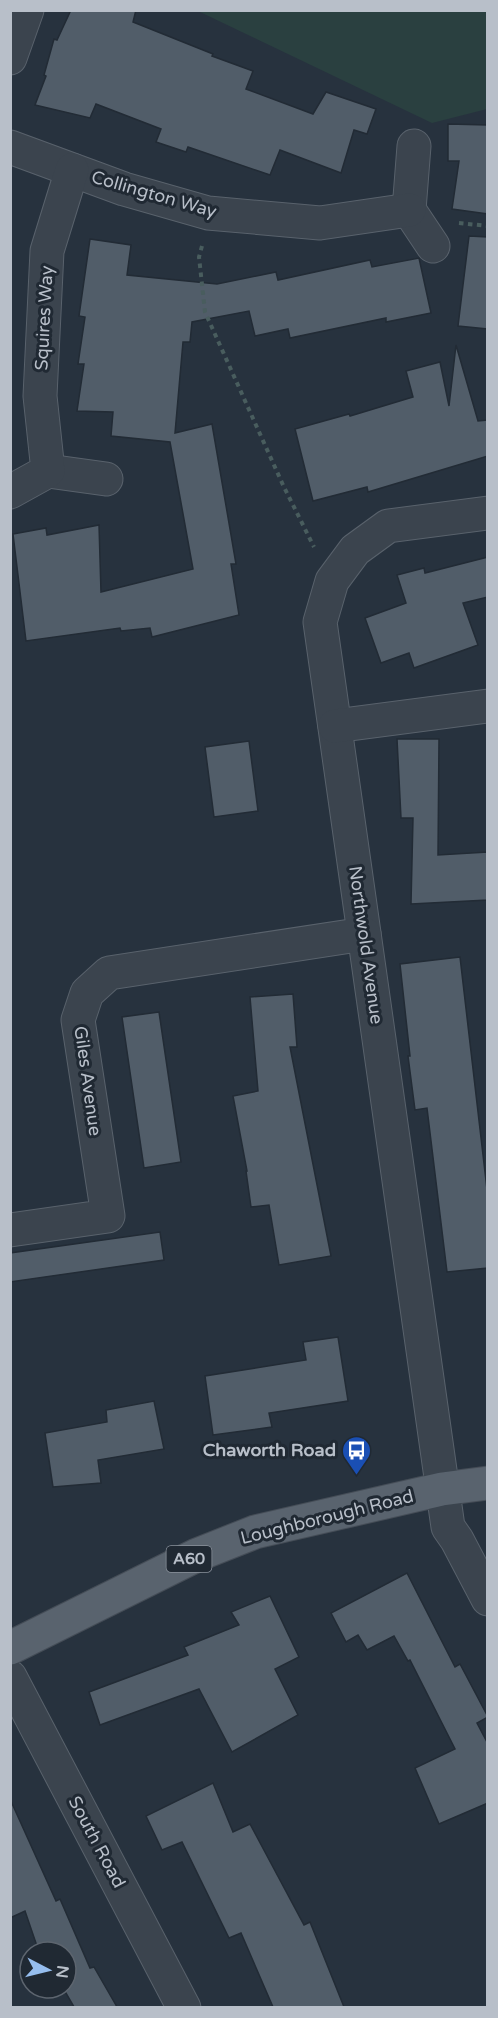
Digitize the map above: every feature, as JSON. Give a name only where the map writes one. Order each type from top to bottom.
[{"type":"main road","name":"Loughborough Road","points":[[10,1648],[197,1555],[255,1532],[442,1489],[488,1483]]},
{"type":"street","points":[[10,58],[27,10]]},
{"type":"street","points":[[414,146],[409,210],[433,246]]},
{"type":"street","name":"Collington Way","points":[[10,147],[124,189],[208,213],[320,223],[409,210]]},
{"type":"street","name":"Squires Way","points":[[48,471],[40,396],[47,251],[72,170]]},
{"type":"street","points":[[10,492],[48,471],[106,479]]},
{"type":"street","name":"Northwold Avenue","points":[[442,1489],[320,622],[332,581],[355,550],[388,526],[488,513]]},
{"type":"street","points":[[335,726],[488,706]]},
{"type":"street","name":"Giles Avenue","points":[[10,1230],[108,1216],[78,1020],[87,993],[109,973],[364,934]]},
{"type":"street","points":[[442,1489],[448,1527],[488,1599]]},
{"type":"street","name":"South Road","points":[[10,1677],[184,2007]]},
{"type":"path","points":[[208,213],[200,257],[205,312],[283,485],[332,581]]},
{"type":"green space","points":[[198,11],[487,11],[487,109],[432,123]]},
{"type":"building","points":[[71,10],[136,10],[133,22],[253,71],[246,89],[313,114],[326,92],[376,109],[367,134],[354,130],[341,173],[280,150],[270,175],[188,147],[186,152],[156,142],[161,129],[96,104],[90,118],[35,105],[46,76],[44,75],[54,39],[57,40]]},
{"type":"building","points":[[448,124],[488,125],[488,214],[452,209],[459,161],[448,161]]},
{"type":"building","points":[[469,236],[488,237],[488,329],[458,326]]},
{"type":"building","points":[[90,239],[131,245],[127,275],[217,284],[276,272],[278,280],[370,260],[372,267],[419,258],[431,313],[386,322],[386,318],[290,338],[288,329],[255,336],[249,311],[192,322],[190,342],[183,342],[175,433],[212,424],[236,564],[231,564],[239,615],[152,637],[150,628],[121,631],[120,628],[26,641],[13,534],[46,528],[47,535],[99,525],[101,592],[193,569],[170,442],[111,436],[113,412],[77,411],[84,364],[78,364],[85,317],[79,316]]},
{"type":"building","points":[[456,345],[478,421],[488,420],[488,456],[368,492],[367,487],[313,501],[295,429],[349,414],[350,416],[413,397],[406,371],[440,362],[449,406]]},
{"type":"building","points":[[488,557],[488,597],[463,603],[478,645],[414,668],[409,653],[381,663],[365,618],[406,603],[397,575],[424,568],[425,573]]},
{"type":"building","points":[[397,739],[439,739],[438,855],[488,852],[488,900],[411,904],[413,818],[401,818]]},
{"type":"building","points":[[249,741],[258,811],[214,817],[205,747]]},
{"type":"building","points":[[460,957],[488,1198],[488,1268],[447,1272],[427,1108],[415,1110],[400,964]]},
{"type":"building","points":[[293,994],[297,1047],[290,1047],[331,1256],[279,1265],[269,1205],[251,1207],[247,1171],[233,1096],[258,1091],[250,997]]},
{"type":"building","points":[[159,1012],[181,1162],[144,1168],[122,1017]]},
{"type":"building","points":[[160,1232],[164,1260],[10,1282],[10,1253]]},
{"type":"building","points":[[338,1337],[348,1401],[269,1413],[272,1427],[213,1435],[205,1376],[306,1360],[303,1342]]},
{"type":"building","points":[[154,1401],[164,1449],[98,1460],[101,1483],[53,1487],[45,1433],[107,1422],[106,1410]]},
{"type":"building","points":[[407,1573],[455,1667],[460,1664],[488,1717],[477,1723],[488,1744],[488,1803],[439,1824],[415,1768],[455,1749],[410,1660],[408,1661],[394,1636],[367,1650],[358,1635],[346,1642],[331,1613]]},
{"type":"building","points":[[270,1596],[299,1657],[275,1669],[298,1715],[232,1752],[199,1689],[100,1725],[89,1692],[188,1655],[184,1647],[239,1625],[231,1612]]},
{"type":"building","points":[[213,1783],[233,1832],[250,1824],[304,1925],[310,1922],[344,2007],[273,2007],[241,1933],[229,1938],[182,1842],[162,1850],[146,1816]]},
{"type":"building","points":[[10,1799],[56,1901],[60,1899],[78,1940],[35,1940],[25,1911],[10,1918]]},
{"type":"building","points":[[78,1940],[90,1968],[94,1967],[117,2007],[74,2007],[70,2000],[78,2000]]},
{"type":"place","name":"Chaworth Road","points":[[357,1476]]}]
